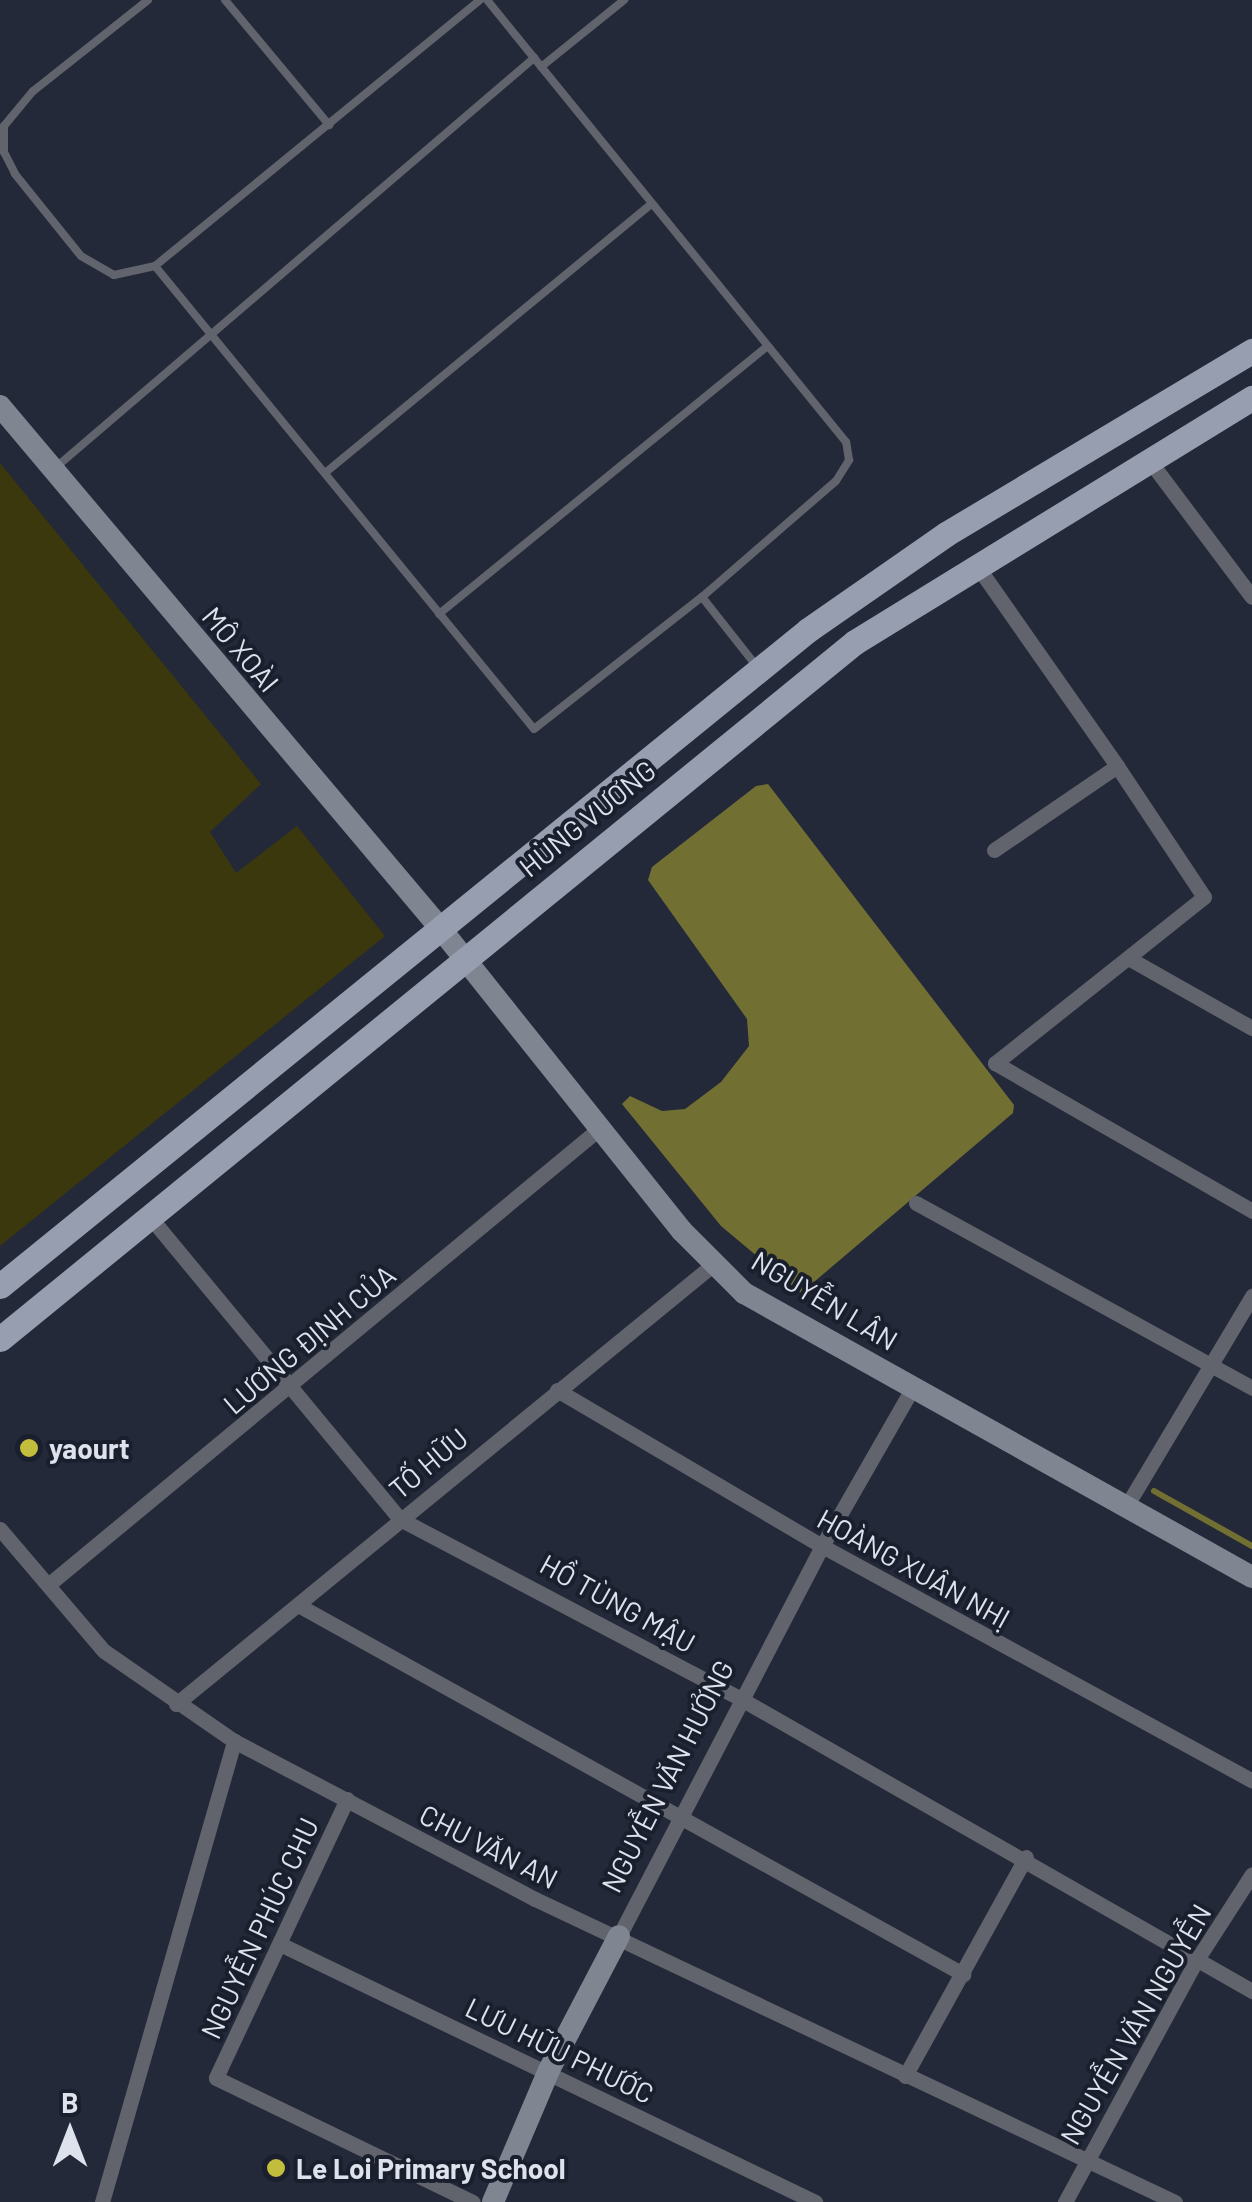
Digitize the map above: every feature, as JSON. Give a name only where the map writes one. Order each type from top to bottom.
[{"type":"main road","name":"HÙNG VƯƠNG","points":[[0,1286],[759,669],[946,534],[1252,351]]},
{"type":"main road","name":"HÙNG VƯƠNG","points":[[0,1340],[855,642],[974,563],[1252,398]]},
{"type":"street","name":"MÔ XOÀI","points":[[0,406],[464,958]]},
{"type":"street","points":[[1149,460],[1252,597]]},
{"type":"street","points":[[974,563],[1204,898],[995,1063],[1252,1210]]},
{"type":"street","points":[[994,850],[1116,766]]},
{"type":"street","name":"NGUYỄN LÂN","points":[[464,958],[600,1128],[714,1263],[744,1292],[1252,1577]]},
{"type":"street","points":[[1130,959],[1252,1028]]},
{"type":"street","name":"LƯƠNG ĐỊNH CỦA","points":[[48,1585],[600,1128]]},
{"type":"street","points":[[916,1204],[1252,1388]]},
{"type":"street","name":"HỒ TÙNG MẬU","points":[[150,1218],[400,1519],[440,1534],[1026,1857],[1050,1881],[1252,1992]]},
{"type":"street","name":"TỐ HỮU","points":[[176,1704],[714,1263]]},
{"type":"street","points":[[1127,1505],[1252,1296]]},
{"type":"street","name":"NGUYỄN VĂN HƯỞNG","points":[[492,2202],[549,2070],[676,1820],[822,1546],[913,1387]]},
{"type":"street","name":"HOÀNG XUÂN NHỊ","points":[[557,1390],[822,1546],[1252,1780]]},
{"type":"street","name":"CHU VĂN AN","points":[[0,1530],[104,1650],[234,1741],[535,1899],[905,2076],[1087,2157],[1175,2202]]},
{"type":"street","points":[[298,1606],[676,1820],[963,1974]]},
{"type":"street","points":[[102,2202],[234,1741]]},
{"type":"street","name":"NGUYỄN PHÚC CHU","points":[[347,1799],[282,1945],[216,2078],[473,2202]]},
{"type":"street","points":[[905,2076],[1026,1857]]},
{"type":"street","name":"NGUYỄN VĂN NGUYỄN","points":[[1066,2202],[1196,1960],[1252,1874]]},
{"type":"street","name":"LƯU HỮU PHƯỚC","points":[[282,1945],[549,2070],[815,2202]]},
{"type":"lane","points":[[148,0],[18,104],[3,140],[14,174],[93,267],[126,275],[155,266],[484,0],[841,433],[849,460],[819,498],[702,597],[534,729],[155,266]]},
{"type":"lane","points":[[225,0],[329,125]]},
{"type":"lane","points":[[542,67],[624,0]]},
{"type":"lane","points":[[52,471],[534,58]]},
{"type":"lane","points":[[324,473],[651,204]]},
{"type":"lane","points":[[439,614],[768,346]]},
{"type":"lane","points":[[702,597],[759,669]]},
{"type":"shaded area","points":[[0,463],[261,784],[210,832],[236,873],[297,826],[385,936],[0,1246]]},
{"type":"shaded area","points":[[768,784],[1014,1105],[1013,1113],[801,1293],[721,1226],[622,1104],[630,1096],[662,1111],[685,1109],[721,1082],[749,1046],[747,1019],[648,880],[652,867],[756,786]]},
{"type":"waterway","points":[[1154,1491],[1252,1546]]},
{"type":"place","name":"yaourt","points":[[29,1448]]},
{"type":"place","name":"Le Loi Primary School","points":[[276,2168]]}]
